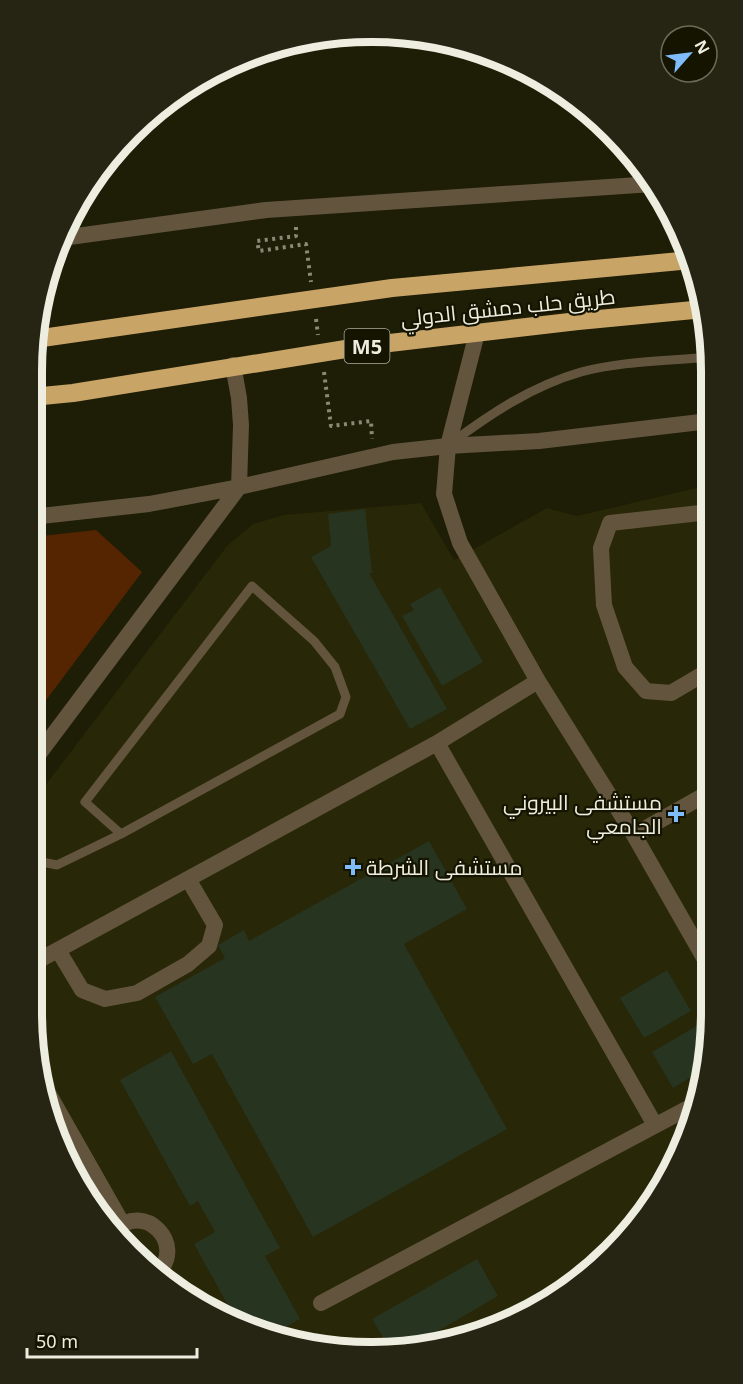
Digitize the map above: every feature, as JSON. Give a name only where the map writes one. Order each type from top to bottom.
[{"type":"highway","name":"طريق حلب دمشق الدولي","points":[[44,338],[392,288],[682,261]]},
{"type":"highway","name":"طريق حلب دمشق الدولي","points":[[42,396],[364,346],[695,310]]},
{"type":"street","points":[[71,237],[266,210],[643,185]]},
{"type":"street","points":[[477,333],[448,446],[444,494],[460,543],[538,681],[634,835],[701,952]]},
{"type":"street","points":[[42,750],[239,487],[241,425],[233,365]]},
{"type":"street","points":[[42,516],[149,504],[239,487],[393,452],[448,446],[539,441],[701,422]]},
{"type":"street","points":[[701,513],[610,523],[601,548],[604,605],[625,667],[646,691],[671,693],[701,675]]},
{"type":"street","points":[[42,959],[437,743],[538,681]]},
{"type":"street","points":[[437,743],[656,1125]]},
{"type":"street","points":[[634,835],[701,797]]},
{"type":"street","points":[[58,950],[82,990],[105,999],[137,993],[188,964],[209,946],[215,925],[188,879]]},
{"type":"street","points":[[321,1303],[687,1109]]},
{"type":"street","points":[[57,1110],[112,1215]]},
{"type":"street","points":[[121,1226],[142,1220],[159,1229],[168,1246],[163,1267]]},
{"type":"lane","points":[[448,446],[500,409],[562,378],[604,367],[700,358]]},
{"type":"lane","points":[[42,862],[57,865],[121,834],[340,714],[346,697],[335,667],[314,641],[252,586],[86,802],[121,834]]},
{"type":"path","points":[[296,236],[257,242],[259,251],[306,244]]},
{"type":"path","points":[[331,426],[371,421]]},
{"type":"shaded area","name":"مستشفى الشرطة","points":[[701,487],[701,1012],[695,1077],[676,1139],[657,1177],[633,1213],[589,1260],[536,1298],[498,1317],[436,1336],[372,1342],[307,1336],[245,1317],[207,1298],[171,1274],[124,1230],[86,1177],[67,1139],[48,1077],[43,1034],[42,790],[227,546],[253,524],[284,515],[421,503],[454,560],[547,508],[577,516]]},
{"type":"shaded area","points":[[96,530],[142,572],[42,706],[42,536]]},
{"type":"building","points":[[365,509],[372,573],[369,573],[447,709],[410,729],[311,557],[331,546],[328,514]]},
{"type":"building","points":[[440,587],[483,662],[442,686],[402,616],[414,610],[410,604]]},
{"type":"building","points":[[429,841],[467,909],[404,944],[507,1129],[313,1237],[212,1054],[193,1064],[155,997],[225,958],[218,945],[244,930],[249,941]]},
{"type":"building","points":[[667,970],[691,1011],[644,1038],[620,998]]},
{"type":"building","points":[[700,1024],[695,1074],[673,1088],[652,1052]]},
{"type":"building","points":[[171,1051],[280,1248],[265,1256],[300,1319],[281,1329],[231,1310],[194,1244],[215,1232],[198,1201],[190,1206],[120,1080]]},
{"type":"building","points":[[477,1259],[498,1296],[427,1337],[385,1341],[372,1319]]},
{"type":"place","name":"مستشفى البيروني الجامعي","points":[[676,814]]},
{"type":"place","name":"مستشفى الشرطة","points":[[353,867]]}]
